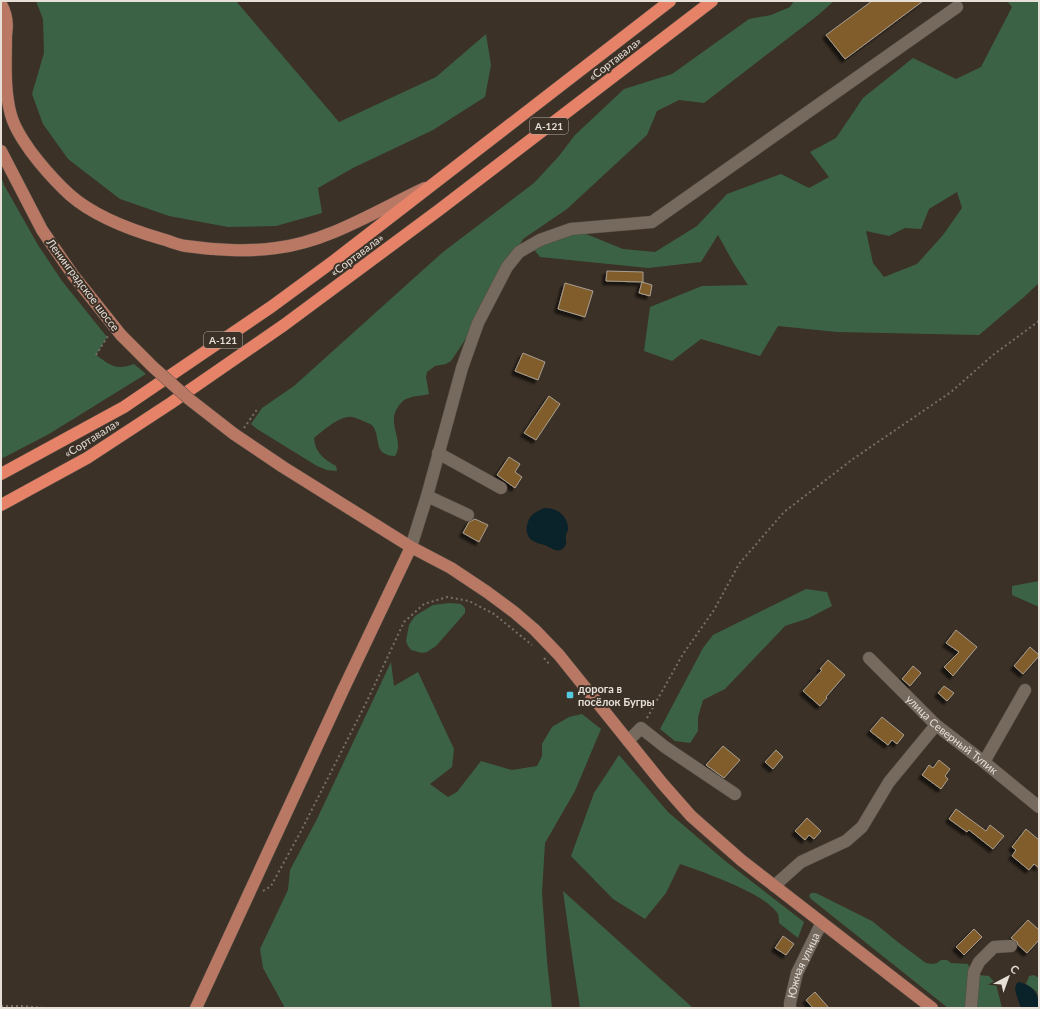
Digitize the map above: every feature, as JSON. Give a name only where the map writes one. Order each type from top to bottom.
[{"type":"highway","name":"«Сортавала»","points":[[1,474],[124,407],[271,307],[322,270],[670,1]]},
{"type":"highway","name":"«Сортавала»","points":[[1,505],[87,458],[171,403],[284,325],[439,210],[712,1]]},
{"type":"main road","points":[[1,4],[4,8],[7,22],[6,88],[11,116],[28,148],[46,170],[71,196],[95,212],[119,225],[185,246],[228,250],[277,248],[336,232],[431,185]]},
{"type":"main road","points":[[1,51],[6,37]]},
{"type":"main road","name":"Ленинградское шоссе","points":[[1,151],[42,230],[73,276],[117,331],[153,367],[189,400],[236,435],[289,471],[411,547],[451,568],[487,592],[535,630],[549,643],[662,783],[691,816],[723,846],[932,1008]]},
{"type":"main road","points":[[196,1008],[411,547]]},
{"type":"street","points":[[411,547],[427,496],[462,368],[478,323],[507,267],[519,252],[540,240],[571,229],[652,222],[957,7]]},
{"type":"street","points":[[438,453],[501,488]]},
{"type":"street","points":[[427,496],[468,515]]},
{"type":"street","name":"улица Северный Тупик","points":[[869,658],[936,725],[1039,807]]},
{"type":"street","points":[[984,762],[1025,690]]},
{"type":"street","points":[[774,886],[801,862],[846,841],[862,827],[889,782],[936,725]]},
{"type":"street","points":[[628,741],[642,728],[665,747],[734,794]]},
{"type":"street","name":"Южная улица","points":[[790,1008],[797,973],[822,924]]},
{"type":"street","points":[[971,1008],[974,972],[979,962],[994,947],[1011,946]]},
{"type":"path","points":[[642,728],[683,654],[714,610],[739,564],[784,512],[853,459],[951,392],[993,355],[1039,320]]},
{"type":"path","points":[[96,355],[117,331]]},
{"type":"path","points":[[236,435],[258,408]]},
{"type":"path","points":[[245,902],[271,886],[300,833],[372,692],[404,622],[424,604],[447,597],[469,601],[494,614],[533,646]]},
{"type":"path","points":[[542,655],[550,665]]},
{"type":"path","points":[[1,1006],[45,1008]]},
{"type":"green space","points":[[36,1],[236,1],[339,122],[436,77],[486,34],[491,65],[485,97],[433,130],[353,168],[318,188],[322,213],[276,226],[228,227],[169,216],[120,199],[68,159],[43,124],[32,94],[44,53],[43,19]]},
{"type":"green space","points":[[794,1],[834,1],[817,16],[704,103],[679,100],[657,111],[647,135],[567,209],[523,239],[451,361],[446,364],[435,366],[427,372],[426,377],[429,394],[404,400],[398,406],[394,419],[398,444],[398,450],[395,456],[381,451],[372,425],[354,417],[340,419],[314,438],[318,452],[336,466],[337,471],[327,470],[317,466],[251,424],[262,408],[294,386],[443,252],[534,183],[559,156],[575,135],[624,89],[672,74],[749,19],[771,15],[790,7]]},
{"type":"green space","points":[[1007,1],[1039,1],[1039,283],[979,335],[837,332],[778,326],[760,356],[701,339],[672,361],[644,351],[650,307],[702,286],[748,285],[718,235],[701,262],[648,268],[540,257],[532,247],[581,232],[623,249],[655,252],[697,226],[727,194],[781,174],[809,188],[829,177],[810,152],[836,138],[863,98],[913,58],[956,79],[981,67],[1012,7]],"holes":[[[957,192],[962,208],[943,235],[917,264],[884,277],[873,263],[866,231],[889,236],[905,228],[921,229],[929,209]]]},
{"type":"green space","points":[[1,176],[4,185],[38,245],[62,281],[107,337],[96,355],[105,362],[118,367],[134,364],[146,374],[49,434],[1,459]]},
{"type":"green space","points":[[1039,581],[1039,607],[1012,595],[1012,586]]},
{"type":"green space","points":[[806,589],[827,592],[832,606],[809,618],[785,626],[725,689],[703,700],[698,717],[698,731],[690,743],[675,741],[660,729],[703,648],[713,635]]},
{"type":"green space","points":[[450,603],[461,604],[465,608],[465,613],[436,646],[427,652],[422,653],[411,650],[406,641],[409,625],[415,616],[433,605]]},
{"type":"green space","points":[[391,662],[394,686],[418,672],[454,749],[452,767],[430,784],[448,797],[457,792],[481,761],[512,770],[537,766],[542,756],[542,744],[552,727],[569,717],[582,714],[601,729],[575,791],[545,843],[542,893],[552,1008],[285,1008],[263,968],[260,949],[288,890],[290,870],[317,819]]},
{"type":"green space","points":[[619,755],[668,812],[724,860],[804,922],[798,938],[779,923],[778,914],[771,906],[760,898],[733,884],[680,864],[666,893],[645,919],[613,899],[571,856],[594,793]]},
{"type":"green space","points":[[563,891],[693,1008],[580,1008]]},
{"type":"green space","points":[[811,893],[816,893],[872,921],[926,963],[932,964],[941,960],[947,960],[951,963],[968,964],[970,969],[965,1008],[948,1008],[811,899],[809,896]]},
{"type":"green space","points":[[979,975],[989,976],[996,984],[1002,1008],[977,1008]]},
{"type":"green space","points":[[1034,975],[1039,978],[1039,999],[1036,991],[1026,984],[1029,976]]},
{"type":"water","points":[[544,508],[553,509],[561,513],[568,525],[566,543],[564,548],[561,550],[556,550],[533,541],[528,535],[527,524],[529,520],[533,514]]},
{"type":"water","points":[[1019,982],[1035,991],[1039,1008],[1021,1008],[1015,988]]},
{"type":"building","points":[[872,1],[923,1],[845,59],[826,35]]},
{"type":"building","points":[[607,271],[643,272],[643,282],[606,281]]},
{"type":"building","points":[[642,282],[652,285],[650,296],[639,293]]},
{"type":"building","points":[[565,283],[593,291],[585,317],[558,309]]},
{"type":"building","points":[[523,353],[545,362],[538,380],[515,371]]},
{"type":"building","points":[[549,396],[560,404],[536,440],[524,433]]},
{"type":"building","points":[[509,457],[520,464],[515,472],[522,477],[515,488],[497,475]]},
{"type":"building","points":[[475,519],[488,525],[479,542],[463,533],[469,522]]},
{"type":"building","points":[[956,630],[977,647],[953,676],[944,667],[959,652],[946,643]]},
{"type":"building","points":[[1030,647],[1039,656],[1023,674],[1014,666]]},
{"type":"building","points":[[828,660],[845,675],[820,706],[803,691],[822,670],[820,669]]},
{"type":"building","points":[[913,666],[921,673],[910,686],[902,679]]},
{"type":"building","points":[[944,686],[954,693],[947,701],[938,693]]},
{"type":"building","points":[[882,717],[904,735],[897,744],[892,740],[888,745],[870,731]]},
{"type":"building","points":[[723,746],[740,760],[724,778],[706,765]]},
{"type":"building","points":[[776,750],[783,757],[773,769],[765,762]]},
{"type":"building","points":[[939,760],[950,769],[945,776],[948,779],[941,789],[922,775],[929,765],[933,768]]},
{"type":"building","points":[[956,809],[986,831],[990,825],[1004,836],[993,849],[969,830],[967,832],[949,819]]},
{"type":"building","points":[[807,818],[821,831],[814,839],[809,835],[805,840],[795,831]]},
{"type":"building","points":[[1026,829],[1039,840],[1039,868],[1034,864],[1029,870],[1012,856],[1016,850],[1012,847]]},
{"type":"building","points":[[1028,920],[1039,930],[1039,940],[1027,953],[1011,938]]},
{"type":"building","points":[[974,929],[982,937],[964,955],[956,947]]},
{"type":"building","points":[[783,936],[794,944],[786,955],[775,948]]},
{"type":"building","points":[[815,992],[829,1008],[813,1008],[806,1000]]},
{"type":"place","name":"дорога в посёлок Бугры","points":[[570,695]]}]
